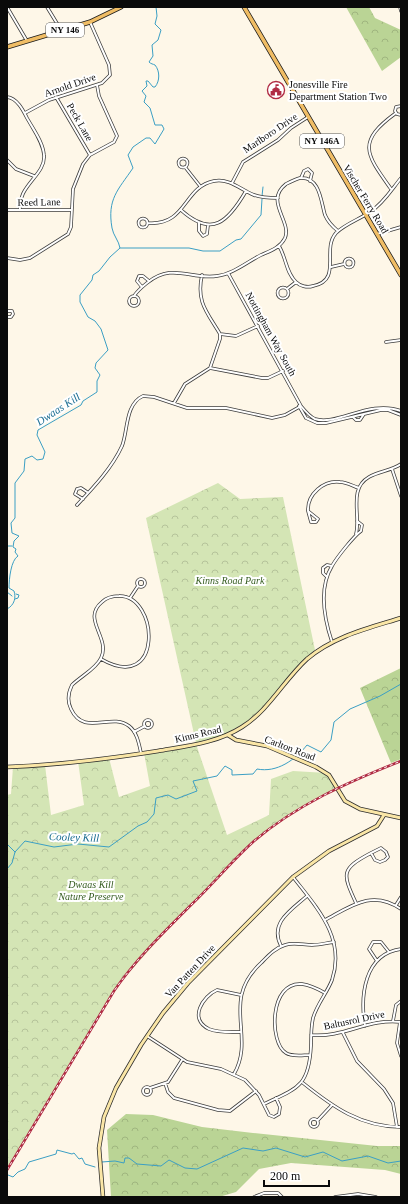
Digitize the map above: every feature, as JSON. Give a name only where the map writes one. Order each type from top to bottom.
[{"type":"main road","name":"NY 146","points":[[7,47],[90,22],[121,7]]},
{"type":"main road","name":"Vischer Ferry Road","points":[[244,7],[401,275]]},
{"type":"street","points":[[7,7],[27,41]]},
{"type":"street","points":[[47,7],[62,31]]},
{"type":"street","points":[[400,7],[401,11]]},
{"type":"street","name":"Arnold Drive","points":[[25,113],[56,97],[97,85],[106,80],[110,75],[111,72],[90,22]]},
{"type":"street","points":[[7,258],[26,260],[64,237],[71,227],[71,210],[75,182],[83,164],[90,155],[114,142],[117,136],[117,131],[99,96],[97,85]]},
{"type":"street","points":[[7,96],[15,99],[25,113],[39,139],[44,155],[42,166],[22,194],[20,210]]},
{"type":"street","name":"Peck Lane","points":[[56,97],[90,155]]},
{"type":"street","points":[[396,113],[396,107],[401,106]]},
{"type":"street","points":[[396,113],[401,115]]},
{"type":"street","points":[[391,189],[372,162],[369,142],[375,130],[396,113]]},
{"type":"street","name":"Marlboro Drive","points":[[232,183],[243,162],[278,140],[291,128],[308,117]]},
{"type":"street","points":[[7,160],[16,169],[35,176]]},
{"type":"street","points":[[186,167],[180,166],[178,163],[180,160],[186,160],[186,167],[200,186]]},
{"type":"street","points":[[301,178],[304,171],[308,169],[312,173],[310,181]]},
{"type":"street","points":[[134,296],[138,299],[138,302],[132,305],[129,300],[131,297],[134,296],[149,281],[161,274],[169,272],[216,276],[228,273],[279,246],[285,238],[286,230],[279,210],[278,198],[285,185],[301,178],[310,181],[318,189],[328,220],[338,231]]},
{"type":"street","points":[[279,246],[290,274],[296,282],[305,287],[316,286],[325,280],[331,267],[330,247],[338,231],[378,205],[401,178]]},
{"type":"street","points":[[148,223],[146,219],[142,218],[138,223],[143,227],[148,223],[166,222],[181,210],[200,186],[219,180],[232,183],[259,197],[278,198]]},
{"type":"street","points":[[181,210],[190,218],[200,223],[208,225],[216,224],[226,219],[237,207],[246,191]]},
{"type":"street","name":"Reed Lane","points":[[7,210],[71,210]]},
{"type":"street","points":[[200,223],[199,231],[203,236],[207,234],[208,225]]},
{"type":"street","points":[[377,234],[401,227]]},
{"type":"street","points":[[331,267],[344,264],[348,259],[353,262],[350,268],[346,268],[344,264]]},
{"type":"street","name":"Nottingham Way South","points":[[228,273],[283,371],[306,418],[317,423],[326,423],[388,410],[401,415]]},
{"type":"street","points":[[174,404],[185,384],[210,368],[219,343],[220,334],[200,298],[199,289],[202,275]]},
{"type":"street","points":[[142,287],[137,281],[139,276],[143,276],[149,281]]},
{"type":"street","points":[[287,289],[296,282]]},
{"type":"street","points":[[283,287],[287,289],[289,292],[287,297],[282,298],[279,296],[278,292],[280,289],[283,287]]},
{"type":"street","points":[[7,311],[12,311],[13,314],[11,317],[7,317]]},
{"type":"street","points":[[220,334],[236,336],[258,326]]},
{"type":"street","points":[[386,342],[401,340]]},
{"type":"street","points":[[210,368],[262,378],[268,378],[283,371]]},
{"type":"street","points":[[77,505],[110,466],[120,450],[135,402],[139,398],[148,396],[195,409],[226,408],[272,418],[285,415],[300,406]]},
{"type":"street","name":"Nottingham Way South","points":[[300,406],[310,416],[321,420],[386,406],[401,411]]},
{"type":"street","name":"Nottingham Way South","points":[[353,417],[356,420],[360,420],[364,414]]},
{"type":"street","points":[[332,642],[325,610],[324,591],[326,576],[356,534],[356,507],[359,488],[368,478],[401,464]]},
{"type":"street","points":[[392,469],[401,496]]},
{"type":"street","points":[[308,511],[317,518],[316,522],[311,522],[308,511],[308,505],[314,493],[328,483],[340,482],[359,488]]},
{"type":"street","points":[[83,499],[75,494],[77,489],[81,488],[88,492]]},
{"type":"street","points":[[356,534],[361,531],[362,528],[357,521]]},
{"type":"street","points":[[326,576],[323,573],[323,568],[327,565],[332,566]]},
{"type":"street","points":[[130,598],[138,586]]},
{"type":"street","points":[[101,659],[116,666],[123,667],[138,663],[145,657],[150,643],[146,620],[142,610],[130,598],[121,596],[108,598],[98,606],[94,613],[94,620],[103,645],[101,659],[72,685],[69,691],[68,702],[71,710],[82,721],[95,724],[120,722],[130,726],[134,732],[141,753]]},
{"type":"street","name":"Kinns Road","points":[[7,767],[45,765],[141,753],[205,742],[228,735],[259,714],[308,659],[332,642],[401,618]]},
{"type":"street","points":[[134,732],[145,726]]},
{"type":"street","name":"Carlton Road","points":[[228,735],[236,740],[266,746],[296,757],[316,767],[329,775],[341,797],[349,804],[360,809],[401,818]]},
{"type":"street","name":"Van Patten Drive","points":[[103,1197],[99,1148],[104,1117],[116,1088],[163,1013],[188,983],[293,877],[329,851],[377,826],[384,815]]},
{"type":"street","points":[[356,903],[348,884],[347,870],[352,863],[371,853],[383,849],[386,852],[387,858],[380,862],[375,860],[371,853]]},
{"type":"street","points":[[264,1104],[302,1082],[308,1070],[313,1018],[332,979],[335,965],[334,942],[325,920],[293,877]]},
{"type":"street","points":[[282,946],[277,937],[278,926],[307,896]]},
{"type":"street","points":[[396,905],[401,897]]},
{"type":"street","points":[[325,920],[356,903],[372,900],[396,905],[401,908]]},
{"type":"street","points":[[234,1074],[241,1058],[239,1005],[241,995],[245,984],[257,966],[274,950],[282,946],[291,944],[319,944],[334,942]]},
{"type":"street","points":[[377,961],[369,950],[373,942],[381,942],[389,952]]},
{"type":"street","points":[[366,1026],[362,1006],[363,991],[371,970],[377,961],[389,952],[401,949]]},
{"type":"street","points":[[310,1055],[289,1054],[280,1047],[276,1037],[276,1001],[284,991],[297,984],[308,985],[325,993]]},
{"type":"street","points":[[240,1032],[224,1032],[208,1028],[200,1020],[198,1011],[203,1000],[217,990],[241,995]]},
{"type":"street","points":[[393,1021],[396,1005],[401,1001]]},
{"type":"street","name":"Baltusrol Drive","points":[[311,1034],[327,1036],[366,1026],[393,1021],[401,1022]]},
{"type":"street","points":[[401,1022],[397,1043],[401,1056]]},
{"type":"street","points":[[343,1033],[357,1061],[384,1089],[394,1103],[397,1127]]},
{"type":"street","points":[[148,1036],[182,1060],[234,1074],[245,1080],[256,1091],[269,1115],[277,1116],[280,1110],[276,1098]]},
{"type":"street","points":[[150,1088],[165,1084],[172,1078],[182,1060]]},
{"type":"street","points":[[302,1082],[332,1105],[358,1120],[370,1124],[401,1127]]},
{"type":"street","points":[[165,1084],[168,1092],[174,1098],[223,1111],[233,1110],[256,1091]]},
{"type":"street","points":[[318,1121],[312,1119],[310,1125],[316,1126],[318,1121],[332,1105]]},
{"type":"street","points":[[254,1197],[264,1193],[278,1193],[282,1197]]},
{"type":"street","points":[[335,1197],[358,1194],[376,1197]]},
{"type":"green space","points":[[346,7],[369,7],[375,18],[401,30],[401,57],[382,71]]},
{"type":"green space","name":"Kinns Road Park","points":[[218,483],[240,499],[283,497],[315,650],[298,666],[266,705],[249,720],[229,732],[196,743],[146,518]]},
{"type":"green space","points":[[401,668],[401,759],[391,763],[360,688]]},
{"type":"green space","name":"Dwaas Kill Nature Preserve","points":[[196,744],[227,835],[269,815],[271,779],[293,771],[327,773],[336,788],[304,806],[266,832],[247,848],[176,920],[118,985],[7,1169],[7,795],[11,794],[13,767],[45,765],[51,815],[84,805],[78,761],[109,758],[119,797],[150,786],[144,753]]},
{"type":"green space","points":[[126,1114],[153,1115],[202,1127],[253,1133],[377,1146],[401,1146],[401,1174],[385,1170],[291,1163],[259,1169],[236,1192],[219,1197],[111,1197],[107,1130]]},
{"type":"waterway","name":"Dwaas Kill","points":[[7,609],[12,605],[15,598],[14,591],[9,588],[9,580],[12,566],[18,556],[15,552],[16,549],[13,547],[14,541],[19,536],[12,533],[11,523],[15,518],[15,483],[24,471],[25,459],[32,456],[37,460],[43,459],[45,452],[37,435],[38,430],[81,405],[83,401],[97,392],[97,381],[100,375],[95,368],[96,363],[108,350],[101,329],[95,321],[88,317],[80,302],[80,295],[92,280],[93,275],[99,271],[110,257],[120,248],[113,231],[111,209],[112,202],[118,189],[133,168],[128,155],[133,147],[146,138],[150,138],[155,144],[164,129],[162,125],[155,125],[150,108],[144,102],[146,96],[142,91],[147,86],[146,81],[155,87],[159,79],[157,67],[149,62],[153,56],[152,45],[158,40],[161,30],[155,24],[157,16],[156,7]]},
{"type":"waterway","name":"Dwaas Kill","points":[[262,196],[263,187]]},
{"type":"waterway","points":[[120,248],[189,248],[203,251],[220,251],[236,240],[241,239],[261,215],[262,199]]},
{"type":"waterway","name":"Dwaas Kill","points":[[7,546],[12,546]]},
{"type":"waterway","points":[[7,592],[12,596]]},
{"type":"waterway","name":"Dwaas Kill","points":[[15,599],[18,598],[19,595],[16,594]]},
{"type":"waterway","name":"Cooley Kill","points":[[7,869],[12,863],[15,852],[25,841],[54,847],[78,844],[109,847],[138,826],[147,822],[154,814],[156,798],[168,795],[176,799],[197,791],[193,781],[217,776],[225,766],[232,770],[232,775],[253,774],[257,769],[272,769],[285,764],[297,756],[307,745],[321,752],[331,740],[334,722],[350,709],[380,696],[401,684]]},
{"type":"waterway","name":"Dwaas Kill","points":[[7,844],[15,852]]},
{"type":"waterway","points":[[102,1162],[115,1161],[124,1163],[125,1158],[129,1158],[137,1164],[161,1166],[169,1160],[185,1168],[197,1169],[243,1148],[263,1151],[276,1148],[305,1157],[323,1152],[342,1161],[368,1156],[388,1163],[401,1161]]},
{"type":"waterway","points":[[8,1175],[13,1177],[18,1172],[25,1169],[29,1162],[56,1154],[57,1150],[72,1154],[74,1153],[79,1159],[82,1158],[85,1164],[95,1167]]},
{"type":"railway","points":[[7,1170],[114,991],[141,957],[161,936],[253,842],[270,829],[305,806],[342,786],[401,761]]},
{"type":"place","name":"Jonesville Fire Department Station Two","points":[[276,90]]}]
